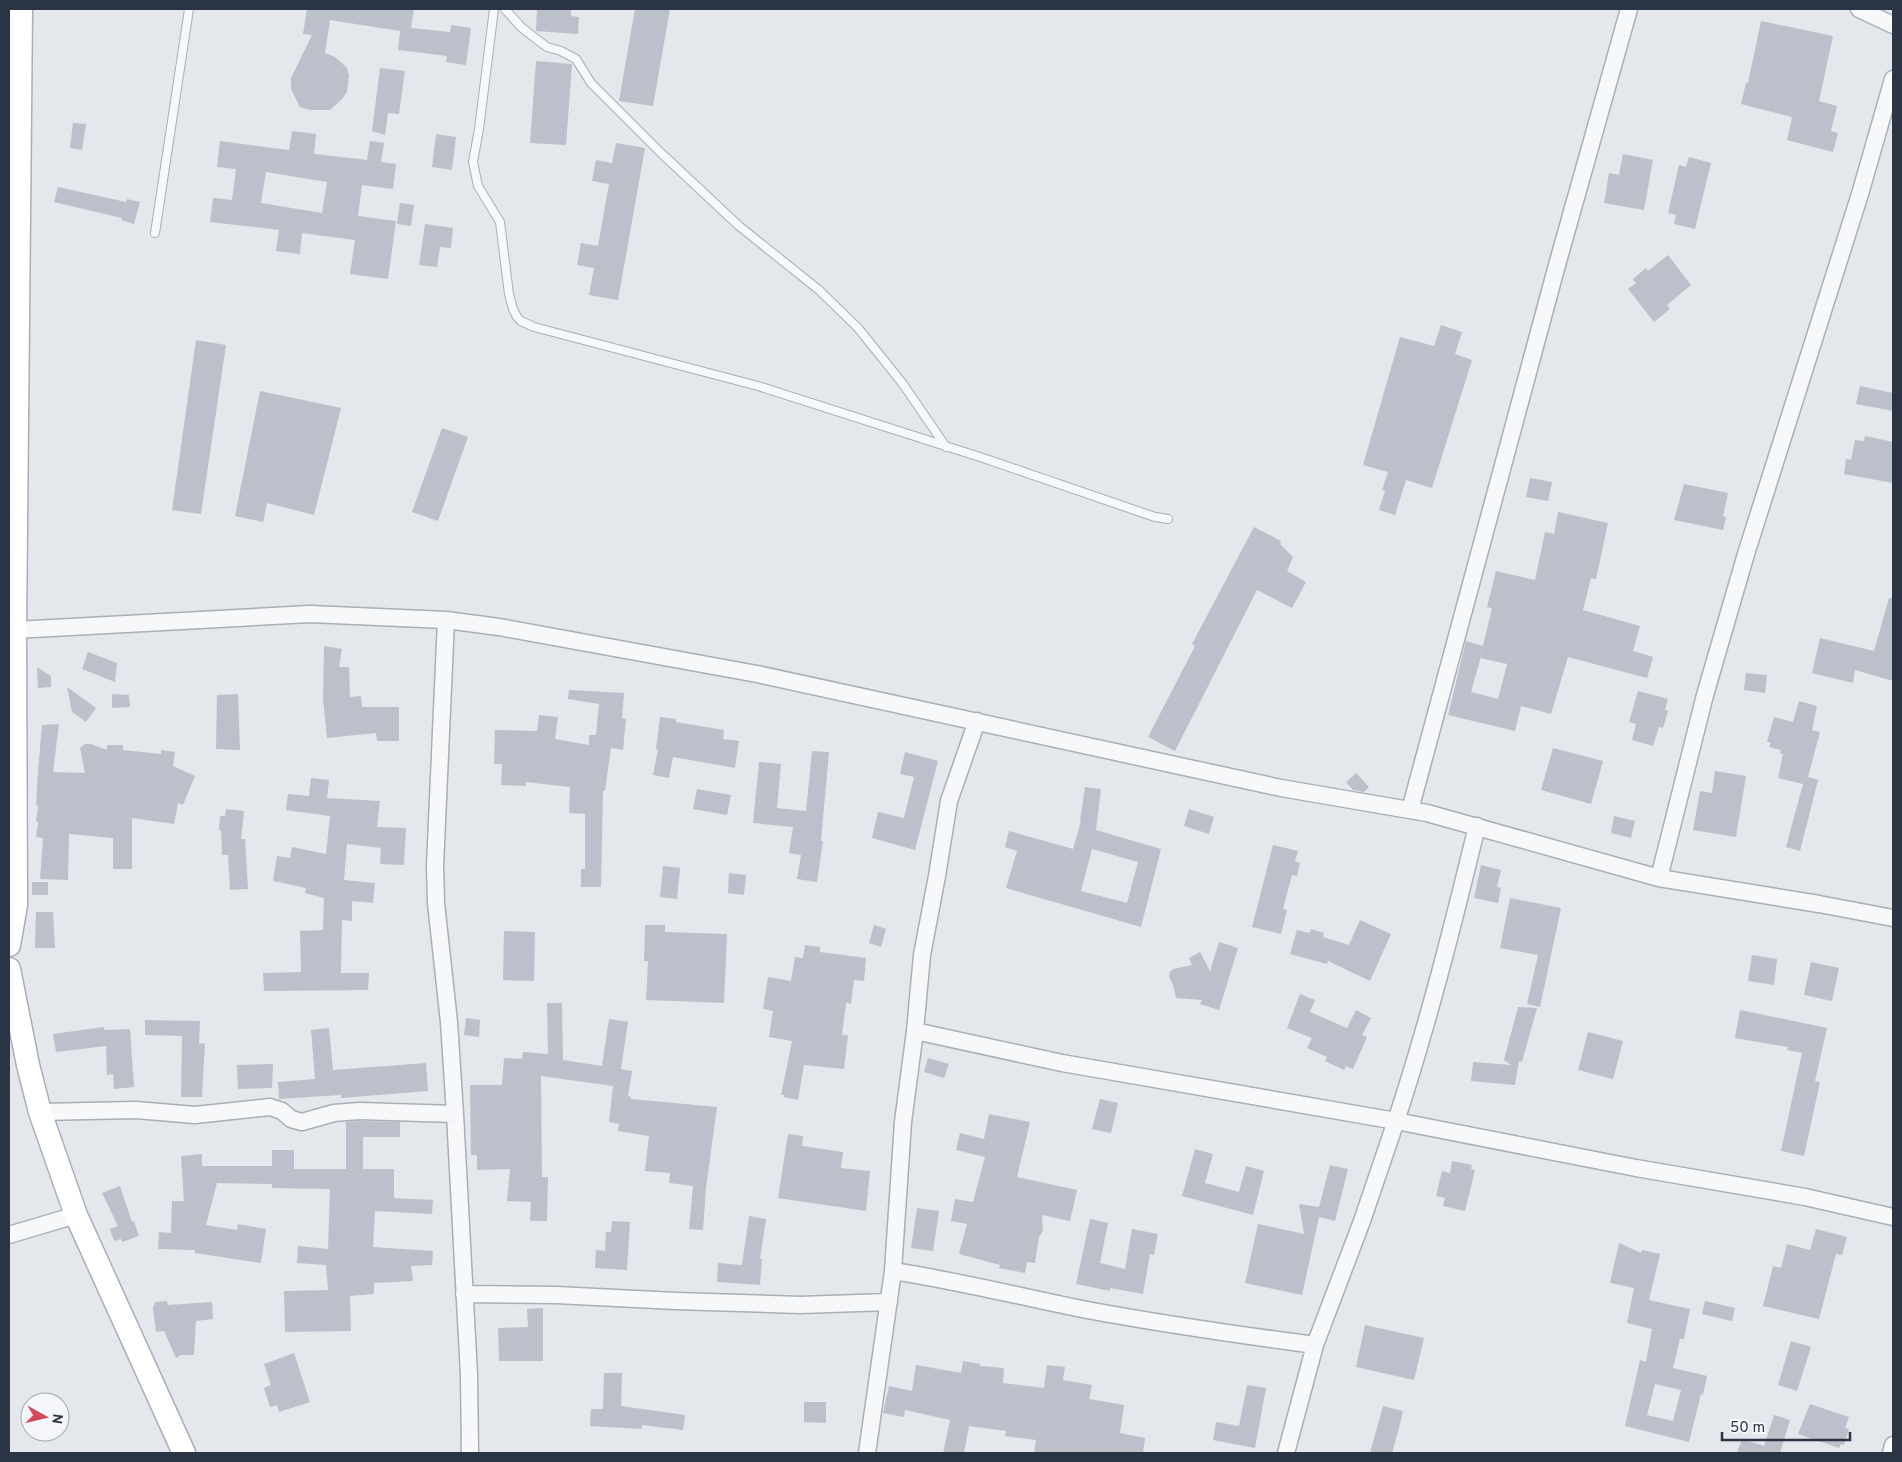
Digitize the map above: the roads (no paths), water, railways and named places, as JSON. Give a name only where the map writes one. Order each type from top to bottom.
[{"type":"main road","points":[[9,945],[16,905],[15,630],[21,9]]},
{"type":"main road","points":[[9,969],[28,1065],[40,1112],[76,1215],[184,1453]]},
{"type":"street","points":[[1410,810],[1557,265],[1629,9]]},
{"type":"street","points":[[1859,9],[1893,25]]},
{"type":"street","points":[[1659,878],[1705,695],[1740,573],[1860,194],[1893,79]]},
{"type":"street","points":[[15,630],[310,614],[446,620],[499,627],[758,674],[1281,788],[1410,810],[1477,826],[1659,878],[1810,902],[1893,918]]},
{"type":"street","points":[[446,620],[435,866],[436,903],[449,1022],[455,1114],[469,1374],[470,1453]]},
{"type":"street","points":[[867,1453],[893,1271],[903,1122],[915,1031],[922,955],[938,876],[950,801],[977,721]]},
{"type":"street","points":[[1286,1453],[1316,1346],[1362,1221],[1410,1080],[1452,932],[1477,826]]},
{"type":"street","points":[[915,1031],[1054,1061],[1396,1121],[1626,1166],[1772,1191],[1893,1217]]},
{"type":"street","points":[[40,1112],[136,1110],[195,1116],[270,1107],[282,1111],[291,1119],[302,1122],[334,1113],[359,1111],[455,1114]]},
{"type":"street","points":[[9,1235],[76,1215]]},
{"type":"street","points":[[893,1271],[938,1278],[1184,1328],[1316,1346]]},
{"type":"street","points":[[464,1294],[556,1294],[676,1301],[800,1305],[889,1302]]},
{"type":"street","points":[[1891,1453],[1893,1445]]},
{"type":"lane","points":[[155,233],[189,9]]},
{"type":"lane","points":[[494,9],[473,162],[478,186],[500,222],[509,294],[517,317],[521,321],[534,327],[758,386],[984,458],[1155,517],[1168,519]]},
{"type":"lane","points":[[505,9],[521,27],[547,47],[561,51],[576,59],[591,83],[660,152],[739,226],[818,290],[858,328],[903,384],[946,447]]}]
